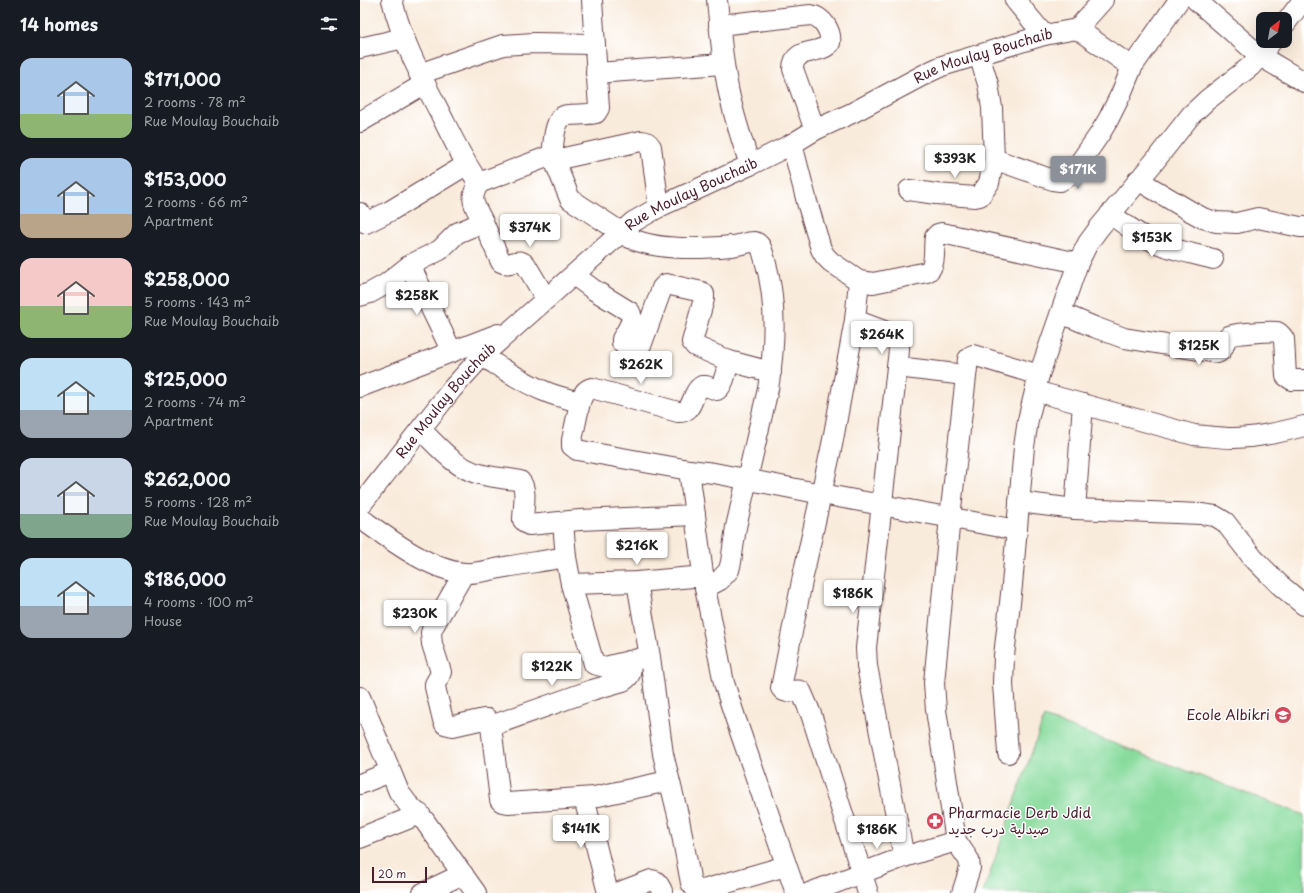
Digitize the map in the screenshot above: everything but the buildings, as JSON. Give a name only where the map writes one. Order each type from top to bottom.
[{"type":"street","points":[[392,0],[404,38],[422,79],[466,165],[479,183]]},
{"type":"street","points":[[571,584],[705,582],[720,580],[726,575],[731,562],[736,527],[746,480],[761,424],[771,372],[773,326],[772,293],[768,270],[761,248],[758,244],[754,242],[733,246],[708,248],[660,246],[637,241],[570,199],[553,158],[556,126],[560,118],[568,115],[596,113],[599,108],[592,0]]},
{"type":"street","points":[[717,0],[724,64],[734,114],[750,165]]},
{"type":"street","points":[[1014,0],[1044,35]]},
{"type":"street","points":[[1103,0],[1077,29],[1132,67]]},
{"type":"street","points":[[994,159],[1053,180],[1060,181],[1069,176],[1102,130],[1121,94],[1132,67],[1179,0]]},
{"type":"street","points":[[1292,15],[1303,0]]},
{"type":"street","points":[[1207,4],[1256,41]]},
{"type":"street","points":[[719,25],[811,15],[822,19],[825,24],[830,43],[825,48],[800,55],[795,58],[792,69],[815,130]]},
{"type":"street","name":"Rue Moulay Bouchaib","points":[[360,506],[452,389],[482,356],[637,220],[659,207],[792,144],[815,130],[852,113],[942,66],[1044,35],[1077,29]]},
{"type":"street","points":[[360,48],[404,38]]},
{"type":"street","points":[[360,122],[422,79],[503,45],[534,43],[595,44]]},
{"type":"street","points":[[1008,753],[1003,684],[1004,656],[1025,440],[1037,383],[1078,264],[1088,243],[1191,115],[1207,100],[1251,66],[1266,48],[1304,82]]},
{"type":"street","points":[[909,190],[975,197],[980,196],[989,183],[994,159],[992,108],[988,84],[979,55]]},
{"type":"street","points":[[596,73],[724,64]]},
{"type":"street","points":[[546,299],[526,265],[520,261],[510,264],[501,262],[473,201],[473,195],[479,183],[553,158],[646,141],[651,147],[659,207]]},
{"type":"street","points":[[792,144],[806,202],[821,249],[831,262],[859,281],[873,283],[927,272],[932,268],[935,237],[942,233],[1078,264]]},
{"type":"street","points":[[362,221],[390,211],[466,165]]},
{"type":"street","points":[[1138,180],[1190,211],[1203,218],[1216,222],[1237,223],[1258,218],[1304,227]]},
{"type":"street","points":[[1110,214],[1137,233],[1150,240],[1164,246],[1214,259]]},
{"type":"street","points":[[360,296],[370,293],[386,284],[410,265],[440,250],[457,234],[482,222]]},
{"type":"street","points":[[410,265],[452,352]]},
{"type":"street","points":[[574,275],[630,312],[632,316],[631,320],[622,339],[622,343],[626,347],[636,350],[642,343],[662,288],[666,284],[702,292],[704,294],[704,299],[692,342],[695,346],[729,361],[771,372]]},
{"type":"street","points":[[859,281],[855,320],[846,374],[781,688],[787,692],[799,690],[803,694],[811,714],[868,893]]},
{"type":"street","points":[[1061,313],[1124,338],[1217,352],[1222,350],[1227,338],[1233,334],[1275,331],[1282,335],[1284,339],[1286,376],[1292,380],[1304,380]]},
{"type":"street","points":[[855,320],[895,335],[899,344],[866,648],[867,666],[904,857]]},
{"type":"street","points":[[360,387],[510,330]]},
{"type":"street","points":[[962,893],[970,864],[969,860],[956,841],[936,710],[934,683],[950,517],[968,360],[973,355],[1083,404],[1194,435],[1215,438],[1235,438],[1263,435],[1304,426]]},
{"type":"street","points":[[482,356],[543,391],[580,402]]},
{"type":"street","points":[[729,361],[721,387],[717,390],[706,386],[698,388],[690,408],[683,413],[592,388],[587,389],[584,392],[580,402],[572,446],[577,450],[714,473],[1017,530]]},
{"type":"street","points":[[897,367],[966,376]]},
{"type":"street","points":[[1075,509],[1083,404]]},
{"type":"street","points":[[421,430],[459,464],[468,470],[479,474],[520,481],[524,490],[523,520],[529,525],[563,523],[580,520],[695,515]]},
{"type":"street","points":[[689,470],[705,582],[724,683],[796,893]]},
{"type":"street","points":[[1019,502],[1075,509],[1201,514],[1215,516],[1225,522],[1265,571],[1304,605]]},
{"type":"street","points":[[360,518],[401,547],[418,556],[446,569],[464,573],[566,557]]},
{"type":"street","points":[[563,523],[566,557],[571,584],[594,664],[605,667],[650,657]]},
{"type":"street","points":[[464,573],[431,633],[432,644],[441,672],[435,687],[445,724],[453,726],[484,718],[487,719],[491,726],[499,798],[502,802],[508,803],[603,796],[668,781]]},
{"type":"street","points":[[637,582],[650,657],[658,725],[668,781],[679,819],[691,883],[696,889],[703,890],[786,866]]},
{"type":"street","points":[[491,726],[592,690],[624,681],[628,679],[631,672],[630,661]]},
{"type":"street","points":[[360,697],[390,772],[403,799],[420,814],[476,893]]},
{"type":"street","points":[[360,784],[390,772]]},
{"type":"street","points":[[584,798],[608,893]]},
{"type":"street","points":[[360,838],[420,814]]},
{"type":"street","points":[[809,893],[904,857],[956,841]]},
{"type":"street","points":[[423,893],[463,874]]},
{"type":"street","points":[[617,893],[651,880],[657,882],[662,892],[691,883]]},
{"type":"green space","points":[[1044,717],[1304,815],[1304,893],[983,893]]},
{"type":"place","name":"Ecole Albikri","points":[[1283,715]]},
{"type":"place","name":"Pharmacie Derb Jdid صيدلية درب جديد","points":[[935,821]]}]
